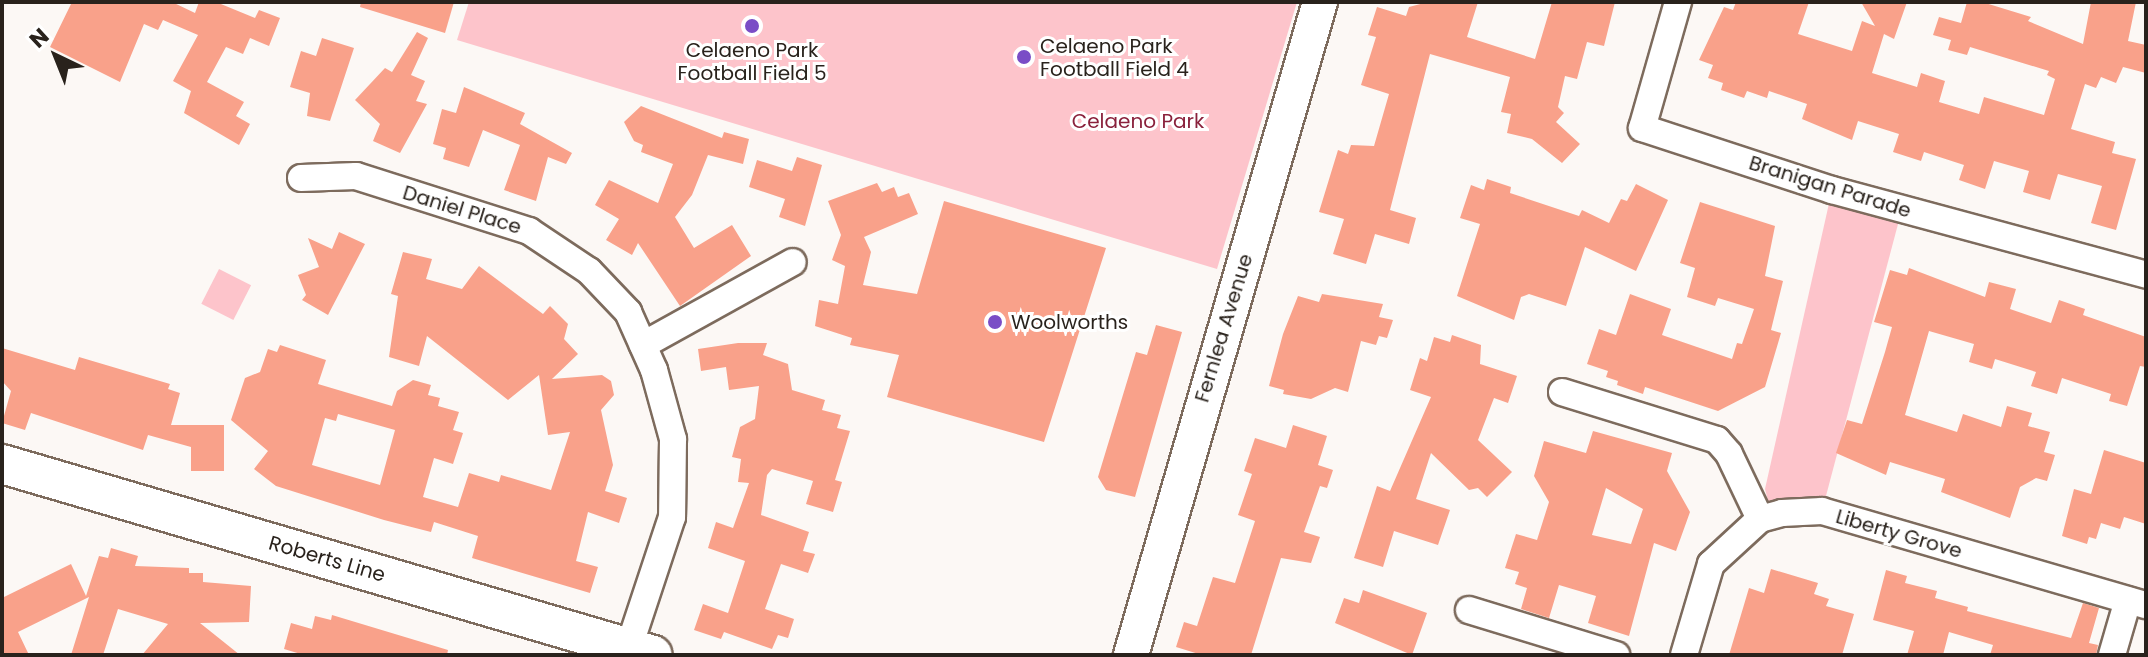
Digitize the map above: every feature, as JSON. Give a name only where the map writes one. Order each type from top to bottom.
[{"type":"main road","name":"Roberts Line","points":[[2,464],[641,651]]},
{"type":"street","name":"Fernlea Avenue","points":[[1131,655],[1320,2]]},
{"type":"street","name":"Branigan Parade","points":[[1678,2],[1642,128],[1832,190],[2146,275]]},
{"type":"street","name":"Daniel Place","points":[[301,178],[356,176],[533,232],[589,271],[628,312],[643,345],[673,439],[672,517],[641,651]]},
{"type":"street","points":[[643,345],[793,262]]},
{"type":"street","points":[[1562,392],[1717,440],[1729,454],[1760,519],[1711,564],[1684,655]]},
{"type":"street","name":"Liberty Grove","points":[[1760,519],[1822,511],[2137,603]]},
{"type":"street","points":[[2112,655],[2137,603]]},
{"type":"street","points":[[1469,610],[1616,655]]},
{"type":"green space","name":"Celaeno Park","points":[[469,2],[1297,2],[1217,269],[457,40]]},
{"type":"green space","points":[[1832,190],[1902,209],[1822,511],[1772,516],[1765,489]]},
{"type":"green space","points":[[219,269],[251,285],[233,320],[201,304]]},
{"type":"building","points":[[72,2],[172,2],[195,13],[199,2],[216,2],[255,18],[259,10],[280,18],[269,46],[250,38],[243,54],[226,47],[207,82],[244,102],[236,116],[250,124],[239,145],[184,113],[191,91],[173,81],[198,35],[163,20],[158,30],[144,24],[120,82],[50,47]]},
{"type":"building","points":[[361,2],[454,2],[445,33],[360,7]]},
{"type":"building","points":[[1428,2],[1478,2],[1467,37],[1535,59],[1552,2],[1615,2],[1604,46],[1587,42],[1577,79],[1565,76],[1558,107],[1564,113],[1556,122],[1580,144],[1562,163],[1532,139],[1507,133],[1511,114],[1501,112],[1510,77],[1430,54],[1390,210],[1416,218],[1409,244],[1375,234],[1366,264],[1333,254],[1344,219],[1319,212],[1338,150],[1348,154],[1351,145],[1374,146],[1389,94],[1361,85],[1376,37],[1368,35],[1377,7],[1406,16],[1409,7]]},
{"type":"building","points":[[1736,2],[1809,2],[1798,34],[1852,51],[1862,21],[1875,26],[1861,2],[1907,2],[1894,39],[1884,34],[1872,73],[1917,87],[1921,73],[1945,81],[1939,102],[1979,114],[1984,97],[2044,115],[2055,79],[2047,75],[2049,71],[1970,47],[1967,55],[1948,50],[1951,40],[1933,35],[1939,17],[1961,23],[1967,2],[1982,2],[2031,17],[2028,21],[2083,44],[2091,2],[2136,2],[2128,41],[2146,45],[2146,73],[2123,67],[2116,83],[2101,77],[2096,88],[2085,84],[2071,129],[2115,142],[2112,153],[2136,159],[2116,230],[2091,223],[2102,186],[2058,174],[2050,200],[2023,192],[2029,171],[1994,161],[1985,189],[1959,180],[1964,165],[1924,152],[1921,161],[1893,152],[1899,134],[1858,121],[1852,140],[1802,119],[1807,104],[1769,91],[1767,98],[1747,91],[1744,98],[1721,90],[1723,83],[1708,78],[1713,65],[1699,60],[1724,7],[1733,10]]},
{"type":"building","points":[[417,32],[428,38],[411,75],[425,81],[416,101],[427,104],[400,153],[373,141],[380,124],[355,100],[385,68],[392,72]]},
{"type":"building","points":[[322,38],[354,48],[330,121],[307,116],[310,93],[290,87],[301,51],[316,56]]},
{"type":"building","points":[[464,87],[525,113],[520,124],[572,153],[566,164],[548,157],[536,201],[504,190],[520,145],[483,130],[469,167],[443,159],[446,148],[433,144],[442,109],[456,113]]},
{"type":"building","points":[[641,106],[722,138],[724,132],[749,139],[743,164],[708,155],[692,195],[675,217],[694,248],[732,225],[751,256],[680,306],[638,243],[632,255],[606,240],[619,219],[595,205],[609,180],[658,203],[673,164],[641,152],[643,145],[634,141],[624,122]]},
{"type":"building","points":[[797,157],[822,165],[805,226],[779,217],[785,199],[749,187],[757,160],[792,171]]},
{"type":"building","points":[[1487,179],[1511,187],[1510,193],[1579,216],[1582,210],[1609,223],[1621,199],[1627,201],[1636,184],[1668,200],[1636,271],[1585,247],[1566,306],[1529,294],[1521,297],[1514,320],[1457,296],[1480,224],[1460,218],[1471,185],[1484,190]]},
{"type":"building","name":"Woolworths","points":[[877,183],[882,192],[894,187],[898,197],[909,193],[918,214],[864,237],[871,252],[863,285],[917,294],[944,201],[1106,248],[1044,442],[887,397],[899,355],[850,345],[852,338],[815,326],[819,300],[838,304],[845,266],[832,260],[841,235],[828,201]]},
{"type":"building","points":[[1700,202],[1775,226],[1765,276],[1783,281],[1771,330],[1781,333],[1765,387],[1718,411],[1645,387],[1643,394],[1617,385],[1618,381],[1606,377],[1608,371],[1587,364],[1599,329],[1616,335],[1630,294],[1671,309],[1662,335],[1732,359],[1737,343],[1742,344],[1754,309],[1718,298],[1715,306],[1687,297],[1695,268],[1680,263]]},
{"type":"building","points":[[339,232],[365,244],[328,315],[302,300],[306,295],[298,275],[319,267],[308,238],[332,249]]},
{"type":"building","points":[[403,252],[432,259],[426,279],[462,289],[479,266],[543,314],[550,306],[568,324],[564,339],[578,354],[552,379],[602,375],[611,381],[614,395],[601,410],[613,465],[605,491],[627,498],[619,523],[588,512],[576,561],[598,567],[590,593],[472,558],[478,536],[434,522],[431,532],[384,520],[276,486],[254,469],[268,451],[231,420],[245,378],[260,372],[268,349],[277,352],[280,345],[326,360],[318,384],[392,406],[397,391],[413,380],[431,385],[428,395],[440,398],[438,406],[459,412],[453,430],[463,433],[453,464],[434,458],[423,497],[458,507],[469,473],[499,482],[501,475],[551,490],[570,432],[548,435],[539,375],[508,400],[427,336],[419,366],[389,357],[398,296],[391,294]],"holes":[[[338,414],[395,430],[380,485],[312,465],[325,418],[336,421]]]},
{"type":"building","points":[[1909,268],[1985,297],[1989,282],[2016,289],[2010,309],[2051,323],[2059,300],[2085,309],[2083,315],[2146,337],[2146,367],[2140,366],[2127,406],[2109,401],[2111,394],[2062,378],[2057,394],[2031,386],[2036,372],[1995,359],[1992,369],[1969,362],[1974,344],[1929,331],[1905,415],[1957,432],[1963,414],[2001,427],[2007,406],[2032,413],[2028,426],[2050,432],[2044,452],[2055,455],[2047,481],[2036,478],[2020,487],[2010,518],[1941,492],[1945,479],[1890,462],[1886,475],[1836,453],[1847,420],[1862,424],[1885,352],[1892,327],[1874,322],[1890,270],[1907,275]]},
{"type":"building","points":[[1322,294],[1383,304],[1379,317],[1393,320],[1387,338],[1379,336],[1376,345],[1361,341],[1348,392],[1335,388],[1311,399],[1283,394],[1284,390],[1269,386],[1283,334],[1298,296],[1319,302]]},
{"type":"building","points":[[1156,325],[1182,332],[1135,497],[1106,490],[1098,477],[1136,352],[1147,355]]},
{"type":"building","points":[[1452,335],[1481,345],[1480,364],[1517,376],[1508,403],[1494,398],[1478,440],[1512,472],[1487,497],[1478,488],[1469,490],[1431,453],[1416,499],[1450,510],[1438,545],[1394,531],[1383,567],[1354,558],[1377,486],[1390,491],[1431,397],[1410,390],[1420,358],[1427,361],[1434,337],[1450,342]]},
{"type":"building","points":[[738,343],[767,343],[763,355],[788,364],[792,390],[825,400],[822,410],[841,415],[837,428],[850,431],[835,480],[842,482],[833,512],[806,504],[813,481],[772,469],[767,475],[761,515],[809,532],[803,551],[815,554],[808,573],[781,564],[765,609],[794,619],[788,638],[778,635],[772,649],[724,632],[721,639],[694,630],[703,604],[728,613],[745,561],[708,548],[716,522],[733,528],[749,483],[738,482],[741,459],[732,457],[740,427],[755,419],[759,386],[729,390],[726,367],[701,371],[698,349]]},
{"type":"building","points":[[2,348],[75,370],[79,357],[170,384],[168,389],[180,393],[171,425],[224,425],[224,471],[191,471],[191,447],[148,435],[143,450],[31,413],[25,430],[2,423],[11,391],[2,381]]},
{"type":"building","points":[[1293,425],[1327,436],[1318,465],[1333,470],[1327,488],[1320,486],[1304,532],[1320,537],[1311,563],[1281,558],[1251,655],[1202,655],[1176,647],[1184,622],[1197,626],[1213,577],[1235,583],[1255,521],[1238,515],[1252,474],[1244,471],[1255,438],[1286,448]]},
{"type":"building","points":[[1593,431],[1672,453],[1667,471],[1690,512],[1676,551],[1654,543],[1629,636],[1588,623],[1596,596],[1559,585],[1549,618],[1521,609],[1527,588],[1515,584],[1519,572],[1505,568],[1516,534],[1537,540],[1549,502],[1534,476],[1544,441],[1586,453]],"holes":[[[1606,488],[1643,509],[1631,544],[1592,535]]]},
{"type":"building","points":[[2104,450],[2146,463],[2146,524],[2124,517],[2120,529],[2101,523],[2096,539],[2089,537],[2087,544],[2062,536],[2074,489],[2091,494]]},
{"type":"building","points":[[111,548],[138,556],[135,566],[189,568],[189,573],[203,573],[203,582],[251,586],[249,622],[200,623],[240,655],[142,655],[168,624],[118,609],[103,655],[71,655],[89,597],[18,632],[29,655],[2,655],[2,598],[71,564],[86,596],[99,556],[108,558]]},
{"type":"building","points":[[1771,569],[1818,583],[1814,594],[1829,599],[1826,606],[1854,614],[1842,655],[1729,655],[1749,588],[1764,593]]},
{"type":"building","points":[[1886,570],[1907,576],[1905,583],[1937,591],[1935,598],[1968,607],[1967,611],[2071,638],[2083,603],[2099,608],[2089,643],[2098,645],[2096,655],[1990,655],[1993,645],[1949,632],[1943,655],[1907,655],[1914,631],[1873,620]]},
{"type":"building","points":[[1363,590],[1427,613],[1412,655],[1335,623],[1344,598],[1359,603]]},
{"type":"building","points":[[332,615],[448,650],[447,655],[304,655],[284,649],[291,623],[312,629],[315,616],[331,620]]},
{"type":"place","name":"Celaeno Park Football Field 5","points":[[752,26]]},
{"type":"place","name":"Celaeno Park Football Field 4","points":[[1024,57]]},
{"type":"place","name":"Woolworths","points":[[995,322]]}]
